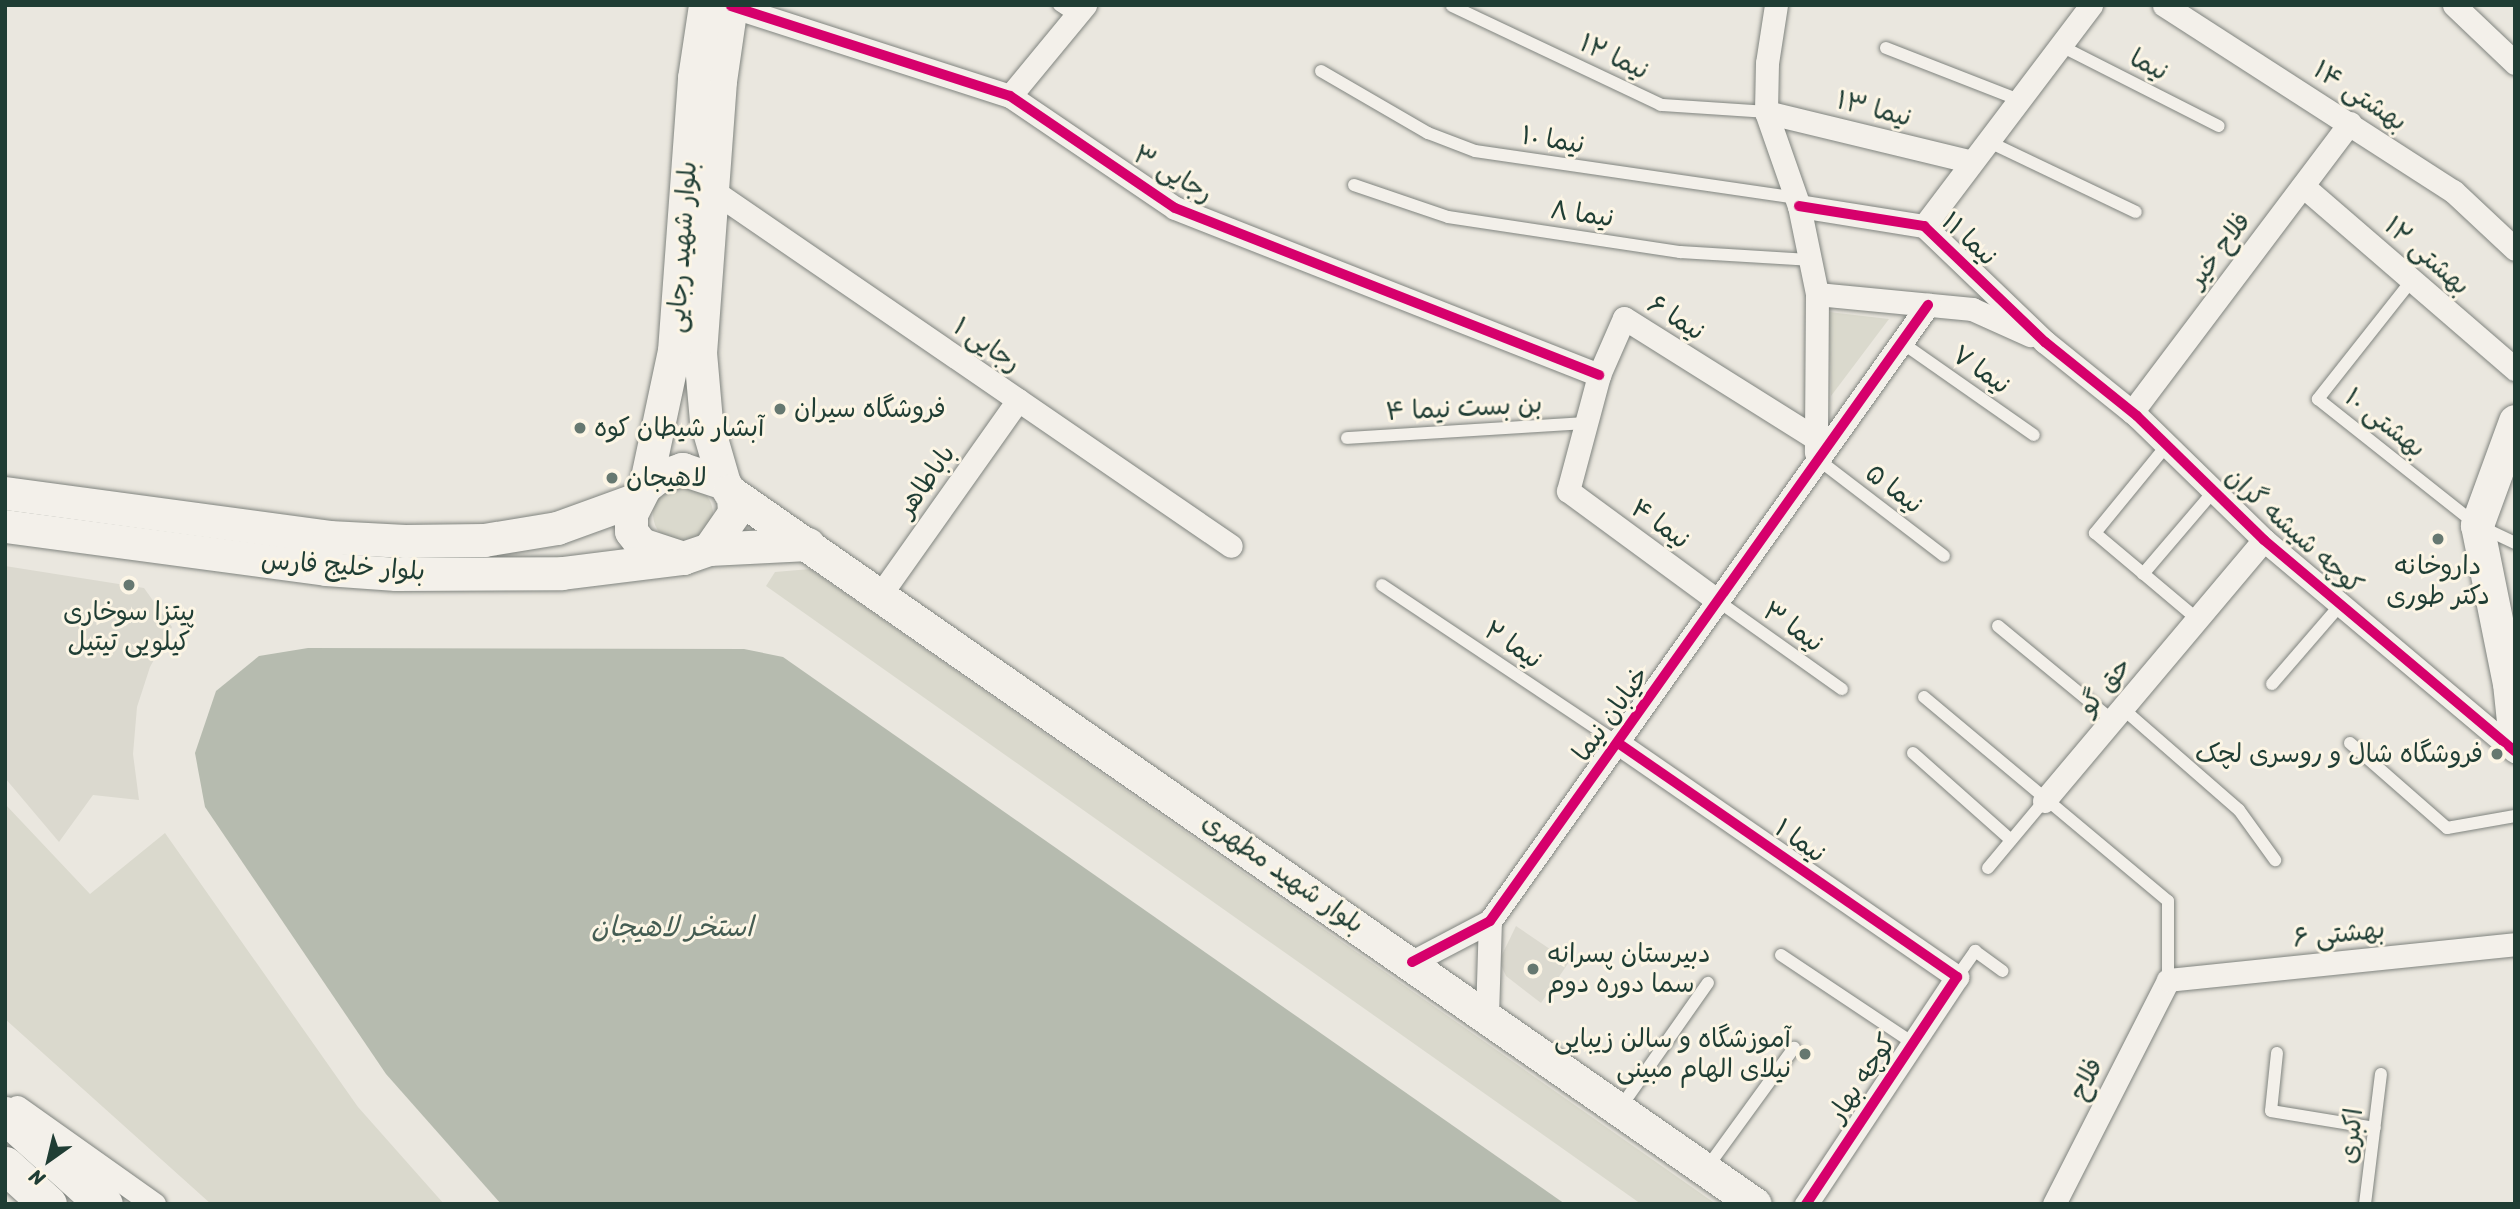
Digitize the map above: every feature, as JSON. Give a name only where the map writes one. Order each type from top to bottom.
[{"type":"main road","name":"بلوار شهید رجایی","points":[[641,493],[674,351],[694,78],[705,5]]},
{"type":"main road","name":"بلوار شهید رجایی","points":[[726,487],[706,421],[700,353],[712,190],[731,5]]},
{"type":"main road","points":[[2515,421],[2477,525],[2512,692],[2515,740]]},
{"type":"main road","points":[[682,469],[726,487],[734,513],[696,554],[641,544],[631,531],[631,514],[641,493],[656,478],[682,469]]},
{"type":"main road","name":"بلوار شهید مطهری","points":[[726,487],[1487,1014],[1755,1204]]},
{"type":"main road","name":"بلوار خلیج فارس","points":[[5,493],[329,537],[405,541],[484,540],[557,528],[641,493]]},
{"type":"main road","name":"بلوار خلیج فارس","points":[[5,526],[326,569],[396,574],[562,573],[696,554],[808,544]]},
{"type":"main road","points":[[5,1115],[104,1204]]},
{"type":"main road","points":[[5,1165],[48,1204]]},
{"type":"street","name":"رجایی ۳","points":[[731,5],[1010,96],[1175,208],[1599,375]]},
{"type":"street","points":[[1776,5],[1767,63],[1766,111],[1798,202],[1817,294],[1816,449]]},
{"type":"street","name":"بهشتی ۱۴","points":[[2164,5],[2453,191],[2515,249]]},
{"type":"street","points":[[2454,5],[2515,63]]},
{"type":"street","points":[[1924,226],[1969,161],[2090,6]]},
{"type":"street","points":[[1010,96],[1073,9]]},
{"type":"street","name":"نیما ۱۳","points":[[1766,111],[1969,161]]},
{"type":"street","name":"فلاح خیر","points":[[2132,412],[2350,123]]},
{"type":"street","name":"بهشتی ۱۲","points":[[2303,186],[2515,369]]},
{"type":"street","name":"رجایی ۱","points":[[712,190],[1231,546]]},
{"type":"street","name":"نیما ۱۱","points":[[1798,202],[1924,226],[2045,342]]},
{"type":"street","points":[[1817,294],[1972,309],[2045,342]]},
{"type":"street","name":"خیابان نیما","points":[[1412,962],[1490,921],[1718,601],[1816,449],[1928,305]]},
{"type":"street","name":"نیما ۶","points":[[1568,491],[1599,375],[1624,318],[1816,449]]},
{"type":"street","name":"کوچه شیشه گران","points":[[2045,342],[2132,412],[2264,540],[2515,751]]},
{"type":"street","name":"باباطاهر","points":[[880,595],[1018,400]]},
{"type":"street","name":"نیما ۴","points":[[1568,491],[1718,601]]},
{"type":"street","name":"حق گو","points":[[2044,801],[2264,540]]},
{"type":"street","name":"نیما ۱","points":[[1618,743],[1957,977]]},
{"type":"street","points":[[1487,1014],[1490,921]]},
{"type":"street","name":"بهشتی ۶","points":[[2168,980],[2515,944]]},
{"type":"street","name":"کوچه بهار","points":[[1806,1204],[1957,977]]},
{"type":"street","name":"فلاح","points":[[2054,1204],[2168,980]]},
{"type":"street","points":[[5,1098],[154,1204]]},
{"type":"lane","name":"نیما ۱۲","points":[[1452,6],[1661,105],[1766,111]]},
{"type":"lane","name":"نیما","points":[[2059,45],[2219,126]]},
{"type":"lane","points":[[1886,48],[2017,99]]},
{"type":"lane","name":"نیما ۱۰","points":[[1321,71],[1428,133],[1475,151],[1798,202]]},
{"type":"lane","points":[[1985,140],[2136,212]]},
{"type":"lane","name":"نیما ۸","points":[[1354,186],[1448,217],[1680,252],[1809,260]]},
{"type":"lane","name":"بهشتی ۱۰","points":[[2412,280],[2318,399],[2477,525]]},
{"type":"lane","name":"نیما ۷","points":[[1901,342],[2034,435]]},
{"type":"lane","name":"بن بست نیما ۴","points":[[1347,438],[1584,423]]},
{"type":"lane","points":[[2166,445],[2095,533],[2197,618]]},
{"type":"lane","name":"نیما ۵","points":[[1816,449],[1944,556]]},
{"type":"lane","points":[[2144,573],[2214,491]]},
{"type":"lane","points":[[2477,525],[2515,543]]},
{"type":"lane","name":"نیما ۲","points":[[1382,585],[1618,743]]},
{"type":"lane","name":"نیما ۳","points":[[1718,601],[1842,689]]},
{"type":"lane","points":[[2272,684],[2341,604]]},
{"type":"lane","points":[[1998,626],[2117,714],[2239,810],[2275,860]]},
{"type":"lane","points":[[1924,696],[2044,801],[2168,901],[2168,980]]},
{"type":"lane","points":[[2350,743],[2448,828],[2515,816]]},
{"type":"lane","points":[[1913,753],[2011,840]]},
{"type":"lane","name":"حق گو","points":[[1988,867],[2044,801]]},
{"type":"lane","points":[[1957,977],[1975,951],[2003,971]]},
{"type":"lane","points":[[1781,955],[1913,1043]]},
{"type":"lane","points":[[1620,1109],[1708,983]]},
{"type":"lane","points":[[1706,1169],[1794,1048]]},
{"type":"lane","points":[[2277,1053],[2271,1111],[2375,1128]]},
{"type":"lane","name":"اکبری","points":[[2365,1204],[2381,1074]]},
{"type":"shaded area","points":[[1829,312],[1889,319],[1831,396]]},
{"type":"shaded area","points":[[683,484],[704,493],[713,514],[704,535],[683,544],[662,535],[653,514],[662,493]]},
{"type":"shaded area","points":[[5,566],[144,588],[172,627],[150,667],[137,707],[133,754],[139,800],[93,795],[59,842],[5,778]]},
{"type":"shaded area","points":[[810,569],[1716,1204],[1641,1204],[766,586],[775,572]]},
{"type":"shaded area","points":[[5,804],[90,894],[165,833],[358,1107],[444,1204],[211,1204],[5,1019]]},
{"type":"shaded area","name":"دبیرستان پسرانه سما دوره دوم","points":[[1516,926],[1569,962],[1541,1003],[1506,976],[1499,961]]},
{"type":"water","name":"استخر لاهیجان","points":[[308,648],[744,649],[783,657],[1565,1204],[501,1204],[386,1074],[205,807],[195,753],[216,691],[259,656]]},
{"type":"cycle path","points":[[731,6],[1010,96],[1175,208],[1599,375]]},
{"type":"cycle path","points":[[1799,206],[1924,226],[2045,342],[2137,416],[2264,540],[2515,751]]},
{"type":"cycle path","points":[[1412,962],[1490,921],[1928,305]]},
{"type":"cycle path","points":[[1618,743],[1957,977],[1806,1204]]},
{"type":"place","name":"فروشگاه سیران","points":[[780,409]]},
{"type":"place","name":"آبشار شیطان کوه","points":[[580,428]]},
{"type":"place","name":"لاهيجان","points":[[612,478]]},
{"type":"place","name":"داروخانه دکتر طوری","points":[[2438,539]]},
{"type":"place","name":"پیتزا سوخاری کیلویی تیتیل","points":[[129,585]]},
{"type":"place","name":"فروشگاه شال و روسری لچک","points":[[2497,754]]},
{"type":"place","name":"دبیرستان پسرانه سما دوره دوم","points":[[1533,969]]},
{"type":"place","name":"آموزشگاه و سالن زیبایی نیلای الهام مبینی","points":[[1805,1054]]}]
